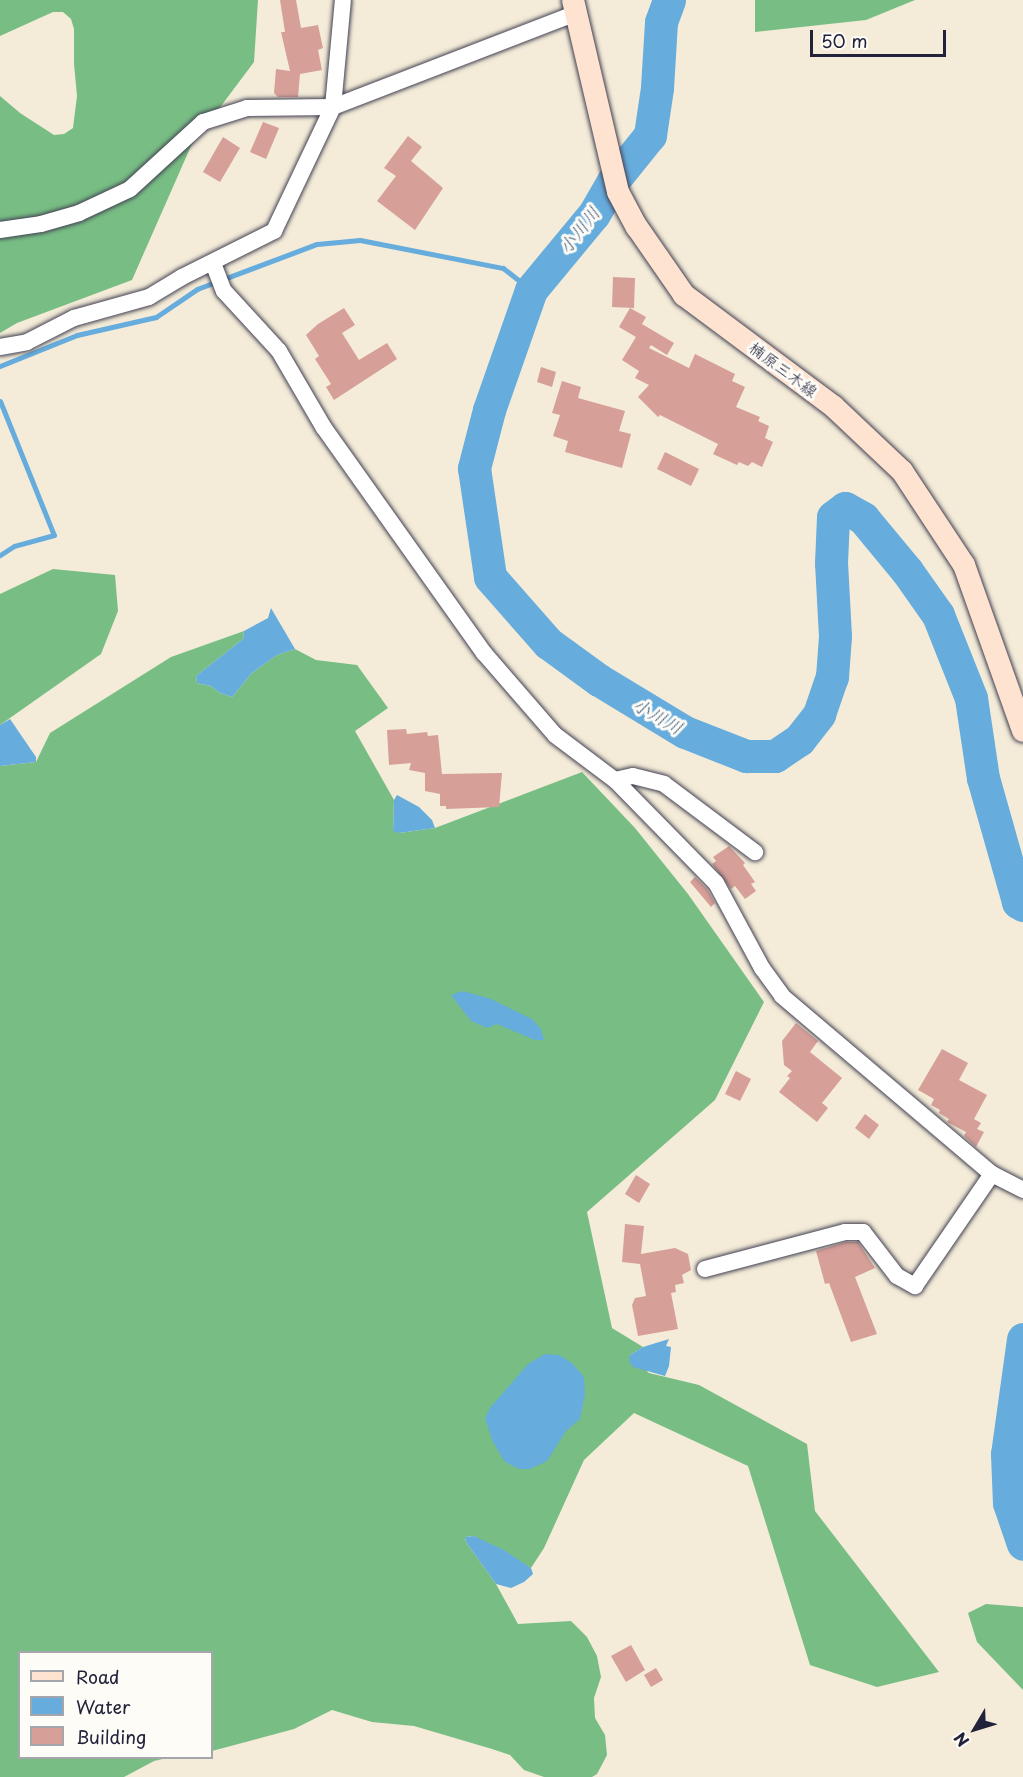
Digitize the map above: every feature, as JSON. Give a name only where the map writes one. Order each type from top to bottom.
[{"type":"main road","name":"楠原三木線","points":[[574,6],[618,192],[637,227],[684,295],[833,405],[902,471],[964,565],[1023,731]]},
{"type":"street","points":[[0,347],[27,342],[74,318],[149,297],[274,231],[333,107],[343,0]]},
{"type":"street","points":[[0,230],[41,224],[78,213],[130,189],[203,122],[247,108],[333,107],[574,6]]},
{"type":"street","points":[[213,263],[224,291],[279,351],[324,428],[484,653],[555,735],[615,780],[716,883],[762,968],[782,996],[992,1174],[1023,1190]]},
{"type":"street","points":[[615,780],[633,776],[664,784],[755,852]]},
{"type":"street","points":[[705,1269],[846,1232],[863,1232],[897,1276],[915,1286],[992,1174]]},
{"type":"green space","points":[[0,0],[258,0],[254,62],[191,146],[132,280],[17,323],[0,333],[0,96],[20,113],[54,135],[64,134],[73,128],[77,96],[74,29],[71,19],[63,12],[53,12],[0,36]]},
{"type":"green space","points":[[755,0],[915,0],[866,20],[755,32]]},
{"type":"green space","points":[[53,569],[115,575],[118,611],[101,654],[0,725],[0,594]]},
{"type":"green space","points":[[244,631],[243,639],[196,676],[197,683],[211,686],[220,693],[232,697],[252,673],[277,655],[295,649],[316,660],[357,665],[388,708],[355,731],[394,800],[393,830],[399,833],[435,828],[582,772],[635,828],[688,894],[764,1002],[715,1100],[587,1212],[612,1328],[643,1347],[630,1355],[649,1373],[699,1385],[807,1444],[815,1511],[939,1672],[877,1687],[810,1665],[748,1466],[634,1413],[584,1460],[544,1548],[531,1568],[474,1536],[465,1537],[466,1542],[496,1584],[518,1624],[571,1621],[587,1637],[597,1656],[601,1677],[594,1698],[595,1718],[605,1735],[607,1755],[597,1774],[592,1777],[544,1777],[524,1770],[510,1755],[492,1749],[414,1726],[372,1722],[332,1710],[294,1729],[213,1751],[213,1651],[18,1651],[18,1759],[163,1759],[154,1761],[124,1777],[0,1777],[0,766],[36,762],[50,733],[171,657]]},
{"type":"green space","points":[[986,1604],[1023,1607],[1023,1690],[977,1642],[968,1613]]},
{"type":"water","points":[[271,608],[295,649],[277,655],[252,673],[232,697],[220,693],[211,686],[197,683],[196,676],[243,639],[244,631],[268,618]]},
{"type":"water","points":[[10,719],[36,757],[36,762],[0,766],[0,725]]},
{"type":"water","points":[[397,795],[419,807],[432,820],[435,828],[399,833],[393,831],[394,800]]},
{"type":"water","points":[[463,991],[491,999],[532,1019],[541,1029],[544,1040],[535,1040],[497,1024],[487,1028],[471,1021],[451,995]]},
{"type":"water","points":[[669,1339],[666,1346],[671,1347],[669,1366],[665,1376],[633,1367],[629,1361],[630,1355],[643,1347]]},
{"type":"water","points":[[545,1354],[559,1355],[572,1363],[584,1377],[585,1394],[580,1419],[566,1431],[547,1461],[530,1469],[519,1469],[504,1461],[492,1440],[485,1418],[490,1408],[528,1364]]},
{"type":"water","points":[[474,1536],[504,1550],[531,1568],[533,1574],[524,1582],[511,1588],[496,1584],[466,1542],[465,1537]]},
{"type":"building","points":[[280,0],[296,0],[301,28],[318,25],[323,48],[318,50],[322,70],[300,74],[298,97],[278,97],[274,93],[276,69],[290,71],[281,32],[285,32]]},
{"type":"building","points":[[263,122],[279,128],[266,159],[250,152]]},
{"type":"building","points":[[408,136],[422,147],[411,161],[443,188],[415,230],[377,201],[396,176],[384,168]]},
{"type":"building","points":[[223,137],[240,148],[220,182],[203,172]]},
{"type":"building","points":[[613,277],[635,278],[634,308],[612,307]]},
{"type":"building","points":[[344,308],[355,325],[342,333],[359,360],[387,343],[397,359],[334,400],[326,387],[331,384],[315,359],[319,356],[306,335],[318,324]]},
{"type":"building","points":[[630,308],[646,317],[642,324],[674,343],[667,355],[651,345],[649,348],[689,368],[695,354],[735,374],[732,381],[745,387],[736,407],[760,417],[758,421],[769,426],[765,438],[773,442],[762,467],[752,462],[748,466],[739,462],[737,465],[713,454],[718,444],[660,415],[658,417],[638,397],[649,385],[635,378],[639,371],[622,360],[636,337],[619,327]]},
{"type":"building","points":[[541,367],[556,372],[552,387],[537,382]]},
{"type":"building","points":[[562,381],[581,387],[578,398],[625,411],[619,431],[631,434],[622,468],[565,452],[568,441],[553,436],[560,415],[552,413]]},
{"type":"building","points":[[665,452],[699,469],[691,486],[657,469]]},
{"type":"building","points":[[406,729],[407,734],[427,732],[428,736],[438,735],[442,774],[502,773],[499,807],[446,809],[446,806],[440,806],[440,794],[425,791],[425,773],[409,770],[411,763],[389,765],[387,730]]},
{"type":"building","points":[[729,846],[745,863],[743,865],[755,882],[751,884],[756,891],[745,899],[735,886],[731,889],[712,864],[716,861],[713,857]]},
{"type":"building","points":[[695,877],[707,889],[715,903],[711,907],[690,882]]},
{"type":"building","points":[[796,1023],[818,1041],[810,1052],[842,1078],[822,1103],[828,1108],[817,1122],[779,1092],[790,1078],[787,1076],[792,1071],[784,1065],[782,1041]]},
{"type":"building","points":[[942,1049],[968,1063],[959,1080],[987,1095],[974,1119],[981,1123],[977,1129],[984,1132],[976,1147],[964,1136],[966,1132],[947,1122],[949,1119],[931,1105],[934,1099],[918,1090]]},
{"type":"building","points":[[736,1071],[751,1079],[740,1101],[725,1094]]},
{"type":"building","points":[[865,1114],[879,1125],[869,1139],[855,1128]]},
{"type":"building","points":[[636,1175],[650,1184],[639,1203],[625,1194]]},
{"type":"building","points":[[625,1224],[644,1226],[641,1254],[675,1248],[688,1254],[691,1270],[682,1275],[684,1283],[675,1285],[676,1292],[671,1293],[678,1329],[638,1336],[632,1305],[635,1298],[646,1296],[640,1264],[622,1262]]},
{"type":"building","points":[[846,1242],[858,1242],[875,1268],[855,1277],[877,1334],[851,1342],[829,1283],[825,1284],[816,1251]]},
{"type":"building","points":[[631,1645],[645,1670],[626,1682],[611,1656]]},
{"type":"building","points":[[656,1668],[663,1680],[651,1687],[644,1675]]},
{"type":"waterway","name":"小川川","points":[[669,0],[661,22],[657,88],[650,135],[613,181],[593,215],[531,290],[489,410],[474,468],[490,577],[548,643],[599,680],[685,732],[746,756],[775,756],[799,740],[819,714],[832,677],[835,636],[831,563],[833,517],[845,508],[863,518],[907,571],[938,615],[971,698],[983,778],[1018,902],[1023,905]]},
{"type":"waterway","points":[[0,366],[77,335],[156,317],[197,289],[317,244],[360,240],[503,268],[531,290]]},
{"type":"waterway","points":[[0,401],[54,535],[14,546],[0,555]]},
{"type":"waterway","name":"小川川","points":[[1023,1339],[1007,1454],[1009,1503],[1023,1544]]}]
